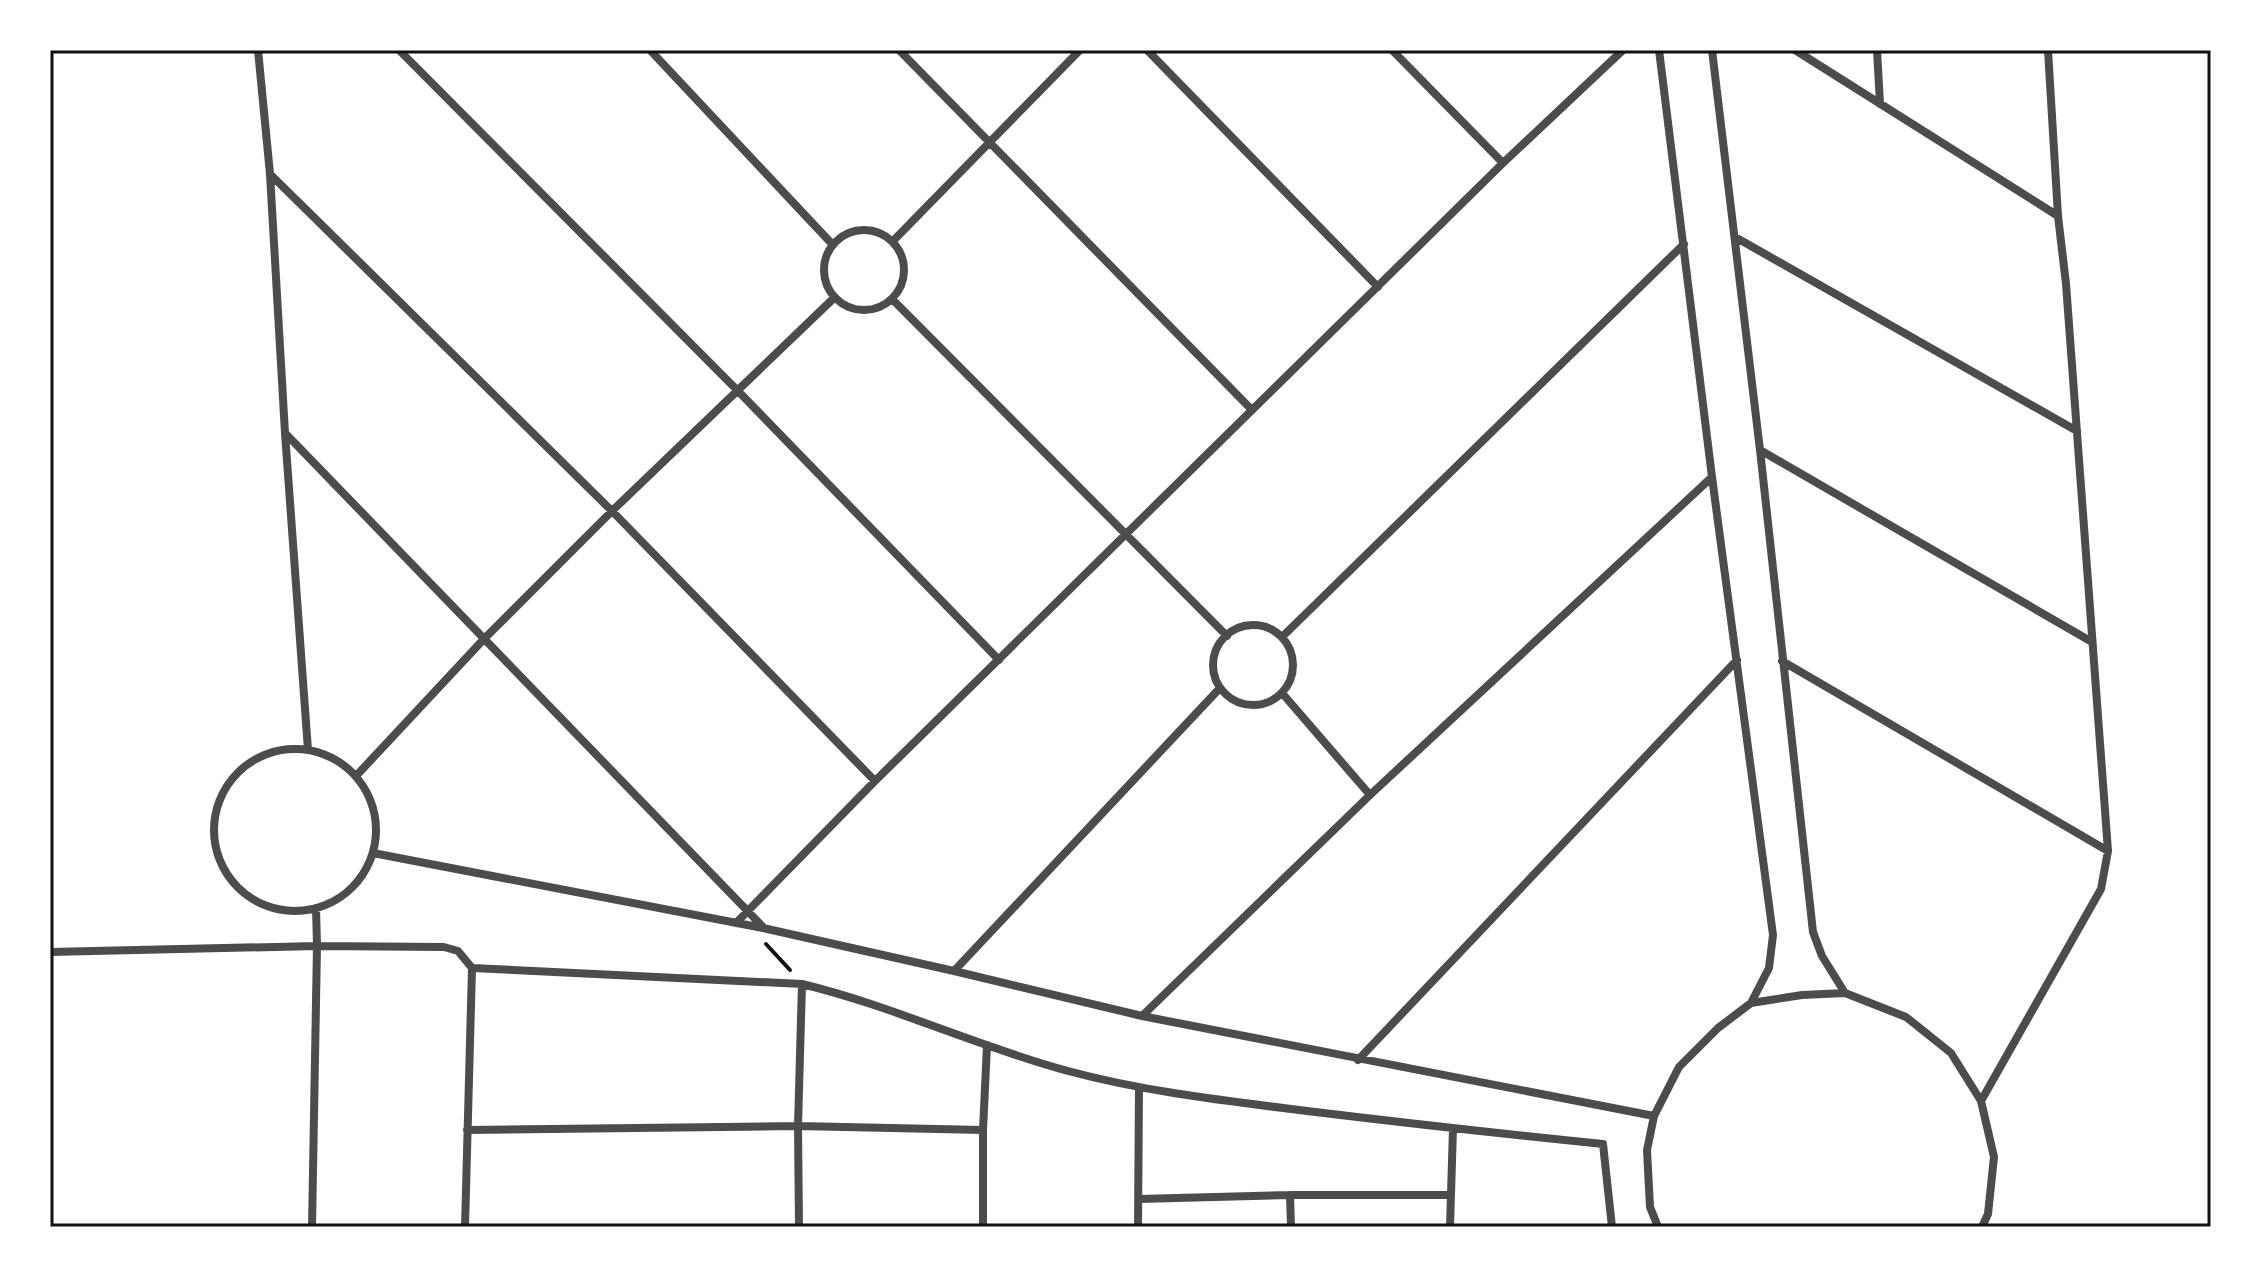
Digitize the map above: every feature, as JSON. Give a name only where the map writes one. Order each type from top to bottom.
[{"type":"street","points":[[258,50],[270,174],[308,750]]},
{"type":"street","points":[[399,50],[737,390],[999,660]]},
{"type":"street","points":[[650,50],[833,245]]},
{"type":"street","points":[[899,50],[1252,410]]},
{"type":"street","points":[[893,241],[1080,50]]},
{"type":"street","points":[[1147,50],[1378,287]]},
{"type":"street","points":[[1392,50],[1503,163]]},
{"type":"street","points":[[736,923],[875,781],[1503,163],[1623,50]]},
{"type":"street","points":[[1658,1227],[1650,1207],[1647,1150],[1654,1116],[1679,1067],[1718,1028],[1751,1003],[1769,968],[1773,935],[1659,50]]},
{"type":"street","points":[[1712,50],[1813,932],[1822,956],[1845,993]]},
{"type":"street","points":[[1795,50],[2058,216]]},
{"type":"street","points":[[1877,50],[1880,104]]},
{"type":"street","points":[[1981,1101],[2101,889],[2108,851],[2066,284],[2058,216],[2048,50]]},
{"type":"street","points":[[270,174],[612,511],[875,781]]},
{"type":"street","points":[[862,230],[873,231],[893,241],[904,263],[904,276],[892,299],[882,306],[857,309],[835,297],[825,277],[825,266],[833,245],[851,232],[862,230]]},
{"type":"street","points":[[1735,237],[2077,431]]},
{"type":"street","points":[[1282,637],[1684,244]]},
{"type":"street","points":[[356,776],[483,640],[612,511],[835,297]]},
{"type":"street","points":[[892,299],[1227,636]]},
{"type":"street","points":[[285,433],[763,928]]},
{"type":"street","points":[[1760,450],[2092,642]]},
{"type":"street","points":[[1142,1016],[1370,795],[1712,477]]},
{"type":"street","points":[[1249,625],[1272,630],[1282,637],[1293,659],[1293,671],[1289,683],[1273,701],[1262,705],[1238,703],[1220,688],[1213,666],[1219,644],[1227,636],[1249,625]]},
{"type":"street","points":[[1358,1060],[1737,660]]},
{"type":"street","points":[[1782,661],[2108,851]]},
{"type":"street","points":[[954,971],[1220,688]]},
{"type":"street","points":[[1282,693],[1370,795]]},
{"type":"street","points":[[282,750],[308,750],[334,759],[356,776],[370,799],[376,826],[373,853],[364,872],[351,888],[335,901],[316,908],[289,911],[264,906],[241,892],[224,872],[215,848],[213,821],[221,796],[235,774],[256,758],[282,750]]},
{"type":"street","points":[[373,853],[763,928],[1142,1016],[1654,1116]]},
{"type":"street","points":[[312,1227],[316,908]]},
{"type":"street","points":[[50,952],[317,946],[444,947],[458,951],[472,968],[465,1227]]},
{"type":"street","points":[[472,968],[802,984],[836,992],[1067,1071],[1139,1087],[1222,1100],[1603,1144],[1612,1227]]},
{"type":"street","points":[[799,1227],[802,984]]},
{"type":"street","points":[[1751,1003],[1802,995],[1845,993],[1906,1017],[1951,1053],[1981,1101],[1994,1157],[1988,1214],[1982,1227]]},
{"type":"street","points":[[983,1227],[987,1045]]},
{"type":"street","points":[[1138,1227],[1139,1087]]},
{"type":"street","points":[[467,1130],[798,1126],[983,1130]]},
{"type":"street","points":[[1450,1227],[1453,1128]]},
{"type":"street","points":[[1290,1195],[1291,1227]]},
{"type":"street","points":[[1139,1199],[1450,1195]]},
{"type":"path","points":[[750,926],[802,984]]}]
